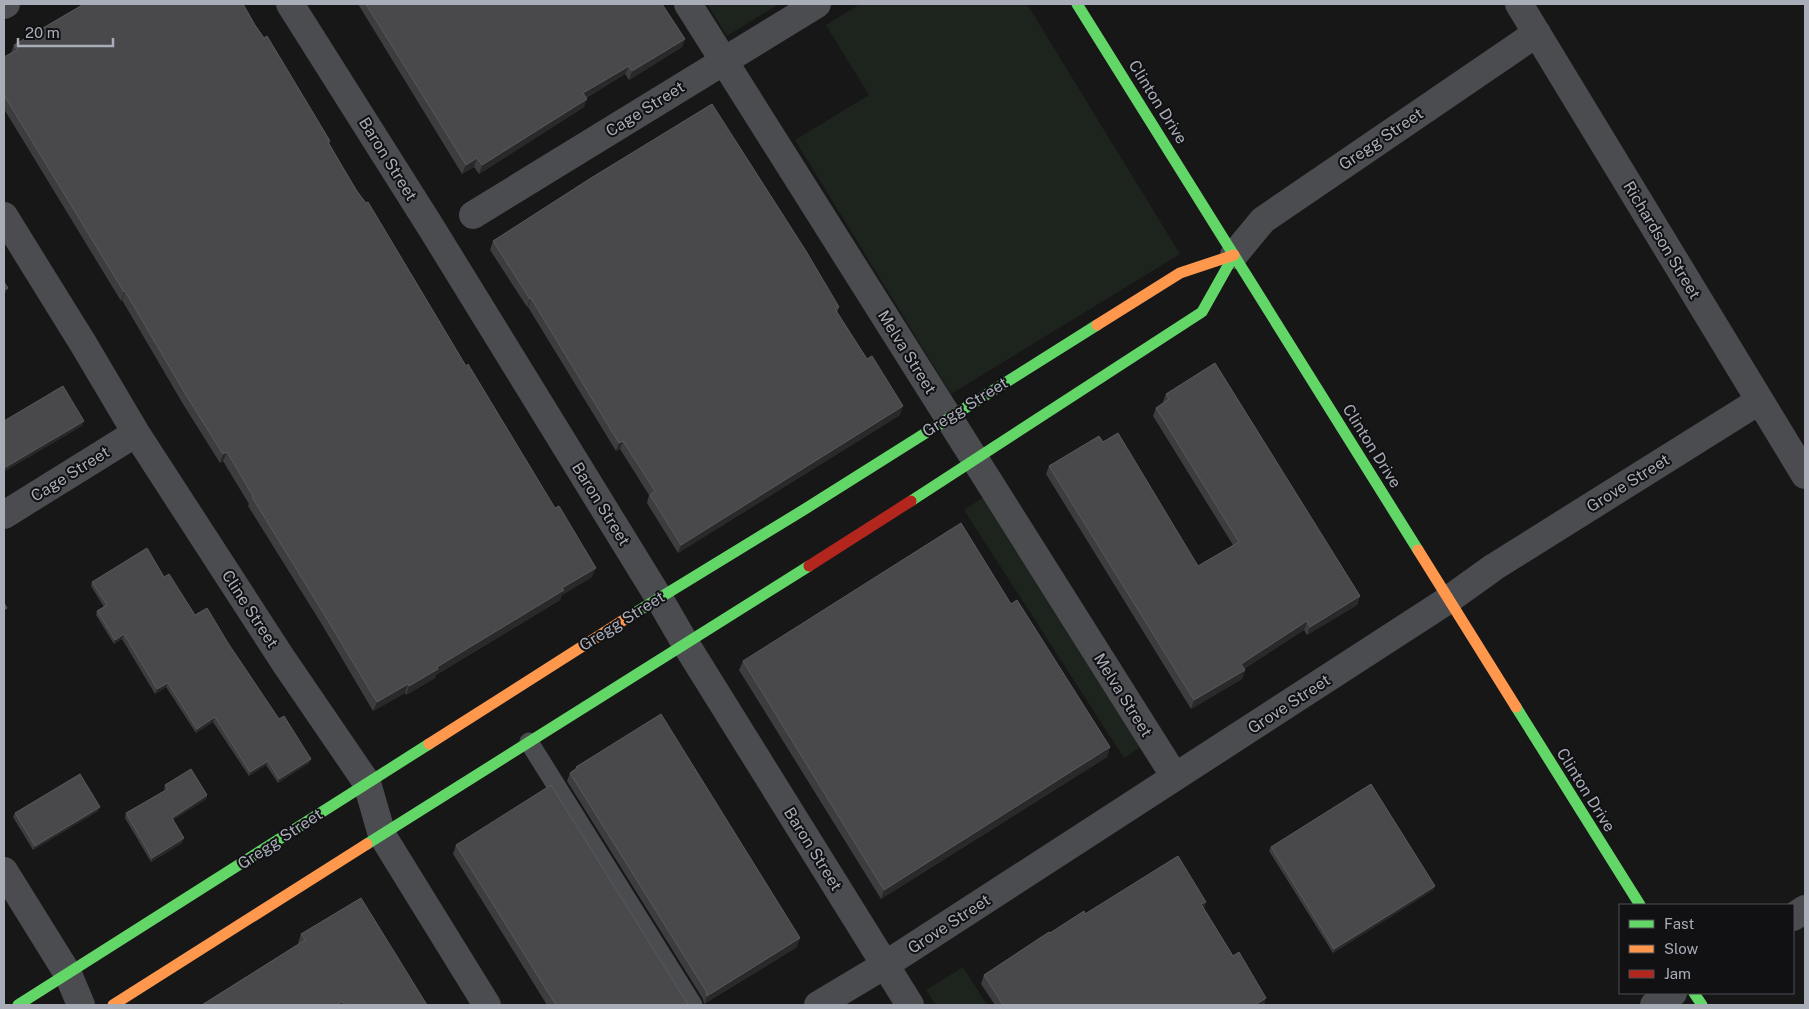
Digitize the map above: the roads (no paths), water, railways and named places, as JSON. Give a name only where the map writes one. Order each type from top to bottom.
[{"type":"street","name":"Baron Street","points":[[290,4],[438,238],[659,598],[684,643],[910,1005]]},
{"type":"street","name":"Melva Street","points":[[688,4],[1175,777]]},
{"type":"street","name":"Cage Street","points":[[473,215],[816,4]]},
{"type":"street","name":"Clinton Drive","points":[[1077,4],[1639,904]]},
{"type":"street","name":"Richardson Street","points":[[1519,4],[1805,475]]},
{"type":"street","name":"Gregg Street","points":[[113,1005],[684,643],[824,557],[1202,312],[1234,255],[1263,220],[1537,33]]},
{"type":"street","name":"Cline Street","points":[[4,216],[136,433],[283,660],[367,783],[382,835],[488,1005]]},
{"type":"street","name":"Gregg Street","points":[[18,1005],[659,598],[805,509],[1180,273],[1234,255]]},
{"type":"street","name":"Grove Street","points":[[818,1005],[885,965],[1448,600],[1494,567],[1759,401]]},
{"type":"street","name":"Cage Street","points":[[4,515],[136,433]]},
{"type":"street","points":[[4,870],[68,974],[81,1005]]},
{"type":"street","points":[[1794,916],[1805,909]]},
{"type":"street","points":[[1654,1005],[1671,994]]},
{"type":"street","points":[[1695,994],[1702,1005]]},
{"type":"lane","points":[[529,742],[694,1005]]}]
